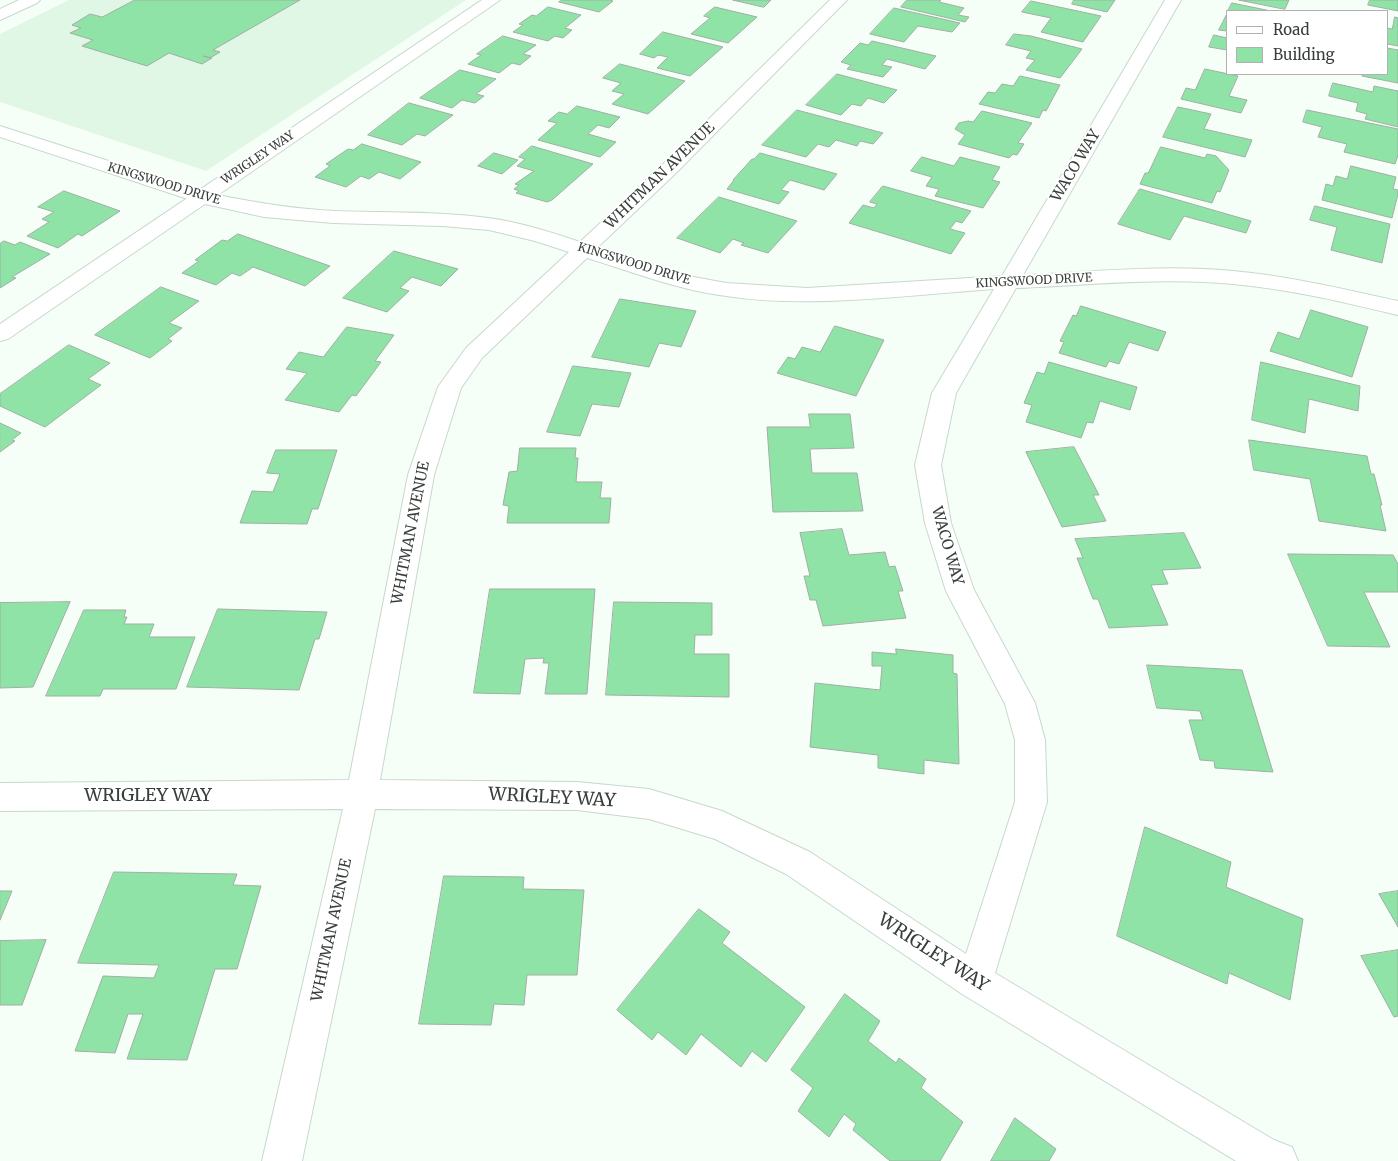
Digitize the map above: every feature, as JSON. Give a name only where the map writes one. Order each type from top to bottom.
[{"type":"street","points":[[0,15],[32,0]]},
{"type":"street","name":"WRIGLEY WAY","points":[[0,334],[492,0]]},
{"type":"street","name":"WHITMAN AVENUE","points":[[282,1161],[362,794],[421,475],[450,387],[474,353],[669,169],[839,0]]},
{"type":"street","name":"WACO WAY","points":[[974,981],[1031,802],[1030,740],[1020,703],[960,592],[938,523],[928,465],[944,393],[1173,0]]},
{"type":"street","name":"KINGSWOOD DRIVE","points":[[0,131],[201,197],[264,211],[333,217],[442,220],[489,224],[541,236],[678,280],[726,290],[807,295],[1007,282],[1170,275],[1232,277],[1296,285],[1398,308]]},
{"type":"street","name":"WRIGLEY WAY","points":[[0,797],[362,794],[577,796],[649,804],[722,826],[798,863],[974,981],[1261,1154],[1278,1161]]},
{"type":"shaded area","points":[[69,0],[466,0],[206,171],[0,102],[0,34]]},
{"type":"building","points":[[135,0],[300,0],[213,50],[220,52],[202,64],[169,53],[147,66],[82,46],[93,40],[70,33],[81,28],[72,25],[90,14],[102,17]]},
{"type":"building","points":[[562,0],[613,1],[599,12],[559,2]]},
{"type":"building","points":[[733,0],[771,0],[764,7]]},
{"type":"building","points":[[907,0],[941,0],[939,2],[964,8],[958,15],[969,17],[965,22],[901,7]]},
{"type":"building","points":[[1074,0],[1115,0],[1107,12],[1072,4]]},
{"type":"building","points":[[1239,0],[1289,0],[1285,9]]},
{"type":"building","points":[[1370,0],[1398,0],[1398,11],[1368,5]]},
{"type":"building","points":[[1031,1],[1101,16],[1083,42],[1041,32],[1051,18],[1022,12]]},
{"type":"building","points":[[1232,3],[1266,10],[1228,10]]},
{"type":"building","points":[[548,7],[581,15],[565,28],[572,30],[563,38],[555,36],[548,41],[513,32],[523,25],[519,24],[532,15],[536,16]]},
{"type":"building","points":[[715,7],[757,17],[728,43],[691,34],[710,18],[704,16]]},
{"type":"building","points":[[894,8],[960,23],[952,32],[918,26],[904,42],[870,34]]},
{"type":"building","points":[[1226,16],[1226,31],[1219,30]]},
{"type":"building","points":[[1395,17],[1398,18],[1398,46],[1388,44],[1388,28],[1392,29]]},
{"type":"building","points":[[663,32],[723,47],[690,76],[657,68],[668,57],[658,55],[654,58],[640,54]]},
{"type":"building","points":[[1014,34],[1031,36],[1082,49],[1060,78],[1026,70],[1035,60],[1026,58],[1031,51],[1006,45]]},
{"type":"building","points":[[1214,35],[1226,38],[1226,50],[1209,47]]},
{"type":"building","points":[[503,36],[536,45],[523,54],[531,56],[520,65],[512,63],[499,73],[468,64],[481,55],[477,54]]},
{"type":"building","points":[[872,41],[936,56],[925,69],[887,59],[882,65],[892,67],[883,77],[847,69],[851,65],[841,62],[860,43],[868,45]]},
{"type":"building","points":[[1388,48],[1398,50],[1398,83],[1362,76],[1388,75]]},
{"type":"building","points":[[620,64],[685,81],[648,114],[612,104],[624,94],[612,91],[621,83],[603,78]]},
{"type":"building","points":[[1205,69],[1226,75],[1238,76],[1229,96],[1247,100],[1241,113],[1181,99],[1186,88],[1195,90]]},
{"type":"building","points":[[460,70],[496,79],[476,94],[484,96],[475,103],[462,100],[452,108],[420,98]]},
{"type":"building","points":[[837,74],[897,90],[884,103],[868,98],[861,106],[852,104],[841,115],[806,105]]},
{"type":"building","points":[[1020,76],[1060,85],[1046,111],[1043,110],[1039,118],[979,104],[988,92],[995,93],[1002,84],[1013,86]]},
{"type":"building","points":[[1333,83],[1373,92],[1374,86],[1398,91],[1398,127],[1365,119],[1367,114],[1356,111],[1358,103],[1329,96]]},
{"type":"building","points":[[409,103],[453,115],[425,136],[417,134],[402,145],[368,135]]},
{"type":"building","points":[[577,106],[620,117],[609,128],[598,125],[588,134],[616,142],[600,157],[538,140],[557,123],[548,121],[559,112],[567,114]]},
{"type":"building","points":[[1178,107],[1211,114],[1204,129],[1252,140],[1245,157],[1163,137]]},
{"type":"building","points":[[797,110],[883,133],[873,144],[860,141],[857,146],[836,140],[829,147],[818,144],[806,157],[762,145]]},
{"type":"building","points":[[1307,110],[1398,129],[1398,155],[1395,164],[1344,152],[1347,144],[1318,137],[1322,127],[1303,122]]},
{"type":"building","points":[[982,111],[1032,123],[1018,143],[1024,144],[1017,155],[1013,154],[1009,158],[958,144],[965,135],[955,129],[959,123],[973,122]]},
{"type":"building","points":[[362,144],[421,162],[400,179],[379,172],[369,179],[361,176],[346,187],[315,177],[330,166],[326,164],[348,149],[353,150]]},
{"type":"building","points":[[532,146],[593,164],[552,200],[547,202],[516,193],[519,191],[514,189],[519,185],[515,184],[534,171],[517,166],[525,159],[519,157]]},
{"type":"building","points":[[1161,147],[1205,158],[1207,154],[1216,156],[1229,170],[1220,192],[1217,191],[1212,203],[1140,184],[1145,173],[1148,173]]},
{"type":"building","points":[[494,153],[518,160],[502,174],[478,166]]},
{"type":"building","points":[[760,153],[837,174],[824,190],[790,180],[781,190],[789,192],[779,204],[727,189],[752,159]]},
{"type":"building","points":[[922,157],[954,166],[960,157],[1000,167],[992,180],[1000,182],[983,208],[935,196],[939,189],[926,186],[932,177],[911,171]]},
{"type":"building","points":[[1351,166],[1396,177],[1393,189],[1398,190],[1398,194],[1392,218],[1322,200],[1326,184],[1333,186],[1336,176],[1347,179]]},
{"type":"building","points":[[883,186],[971,211],[962,223],[956,221],[950,229],[965,233],[951,254],[849,223],[863,205],[874,208],[877,204],[870,202]]},
{"type":"building","points":[[1140,189],[1251,221],[1246,233],[1184,216],[1170,240],[1118,224]]},
{"type":"building","points":[[64,191],[120,211],[82,236],[78,234],[58,248],[27,236],[49,222],[42,219],[54,212],[38,207]]},
{"type":"building","points":[[719,197],[797,221],[768,253],[741,245],[744,243],[733,239],[720,253],[677,238]]},
{"type":"building","points":[[1315,206],[1390,224],[1382,263],[1331,250],[1337,227],[1310,220]]},
{"type":"building","points":[[238,234],[330,266],[305,286],[253,267],[240,276],[232,273],[216,285],[182,273],[199,261],[195,260],[222,240],[227,241]]},
{"type":"building","points":[[4,241],[15,245],[20,242],[50,254],[12,277],[16,278],[0,288],[0,244]]},
{"type":"building","points":[[394,251],[458,269],[441,286],[412,277],[400,288],[409,291],[387,312],[343,298]]},
{"type":"building","points":[[161,287],[199,301],[169,323],[182,328],[168,339],[172,341],[150,358],[95,335]]},
{"type":"building","points":[[620,299],[696,311],[681,347],[659,343],[649,367],[592,357]]},
{"type":"building","points":[[1081,306],[1166,332],[1158,351],[1129,342],[1119,364],[1109,361],[1106,367],[1059,353],[1064,342],[1060,341],[1073,315],[1076,316]]},
{"type":"building","points":[[1311,310],[1368,327],[1352,377],[1270,351],[1278,332],[1299,339]]},
{"type":"building","points":[[835,326],[884,340],[856,396],[777,373],[788,357],[795,359],[802,347],[820,352]]},
{"type":"building","points":[[347,327],[394,335],[375,361],[381,362],[356,396],[352,395],[339,412],[285,400],[307,373],[286,369],[299,352],[323,357]]},
{"type":"building","points":[[69,345],[110,363],[88,379],[101,385],[45,427],[0,406],[0,394]]},
{"type":"building","points":[[1049,362],[1137,387],[1130,410],[1100,401],[1093,423],[1087,422],[1081,438],[1026,422],[1032,405],[1024,403],[1037,372],[1044,374]]},
{"type":"building","points":[[1261,362],[1360,386],[1358,411],[1309,399],[1305,433],[1252,420]]},
{"type":"building","points":[[573,366],[631,373],[619,407],[592,404],[580,436],[547,432]]},
{"type":"building","points":[[809,414],[850,414],[854,448],[810,449],[812,473],[857,473],[863,511],[773,512],[767,427],[810,427]]},
{"type":"building","points":[[0,423],[21,433],[12,440],[15,441],[0,452]]},
{"type":"building","points":[[1249,440],[1367,456],[1382,505],[1380,505],[1386,531],[1319,521],[1310,479],[1254,470]]},
{"type":"building","points":[[1074,447],[1099,495],[1093,495],[1106,521],[1062,527],[1026,452]]},
{"type":"building","points":[[520,448],[576,448],[575,458],[578,458],[576,482],[602,482],[600,498],[611,498],[609,523],[507,523],[509,506],[503,505],[509,472],[517,471]]},
{"type":"building","points":[[276,450],[337,450],[318,509],[312,509],[307,524],[240,523],[252,491],[273,492],[280,474],[267,473]]},
{"type":"building","points":[[842,529],[849,555],[885,552],[889,567],[895,566],[903,591],[898,591],[906,618],[823,626],[816,600],[810,600],[804,576],[810,576],[800,533]]},
{"type":"building","points":[[1184,533],[1201,568],[1162,570],[1168,584],[1151,585],[1168,625],[1109,628],[1098,599],[1093,599],[1077,558],[1083,558],[1075,539]]},
{"type":"building","points":[[1288,554],[1393,555],[1398,564],[1398,592],[1364,592],[1390,647],[1328,646]]},
{"type":"building","points":[[490,589],[595,589],[587,694],[545,694],[549,663],[543,663],[544,658],[525,659],[520,694],[474,693]]},
{"type":"building","points":[[70,602],[33,687],[0,688],[0,603]]},
{"type":"building","points":[[614,602],[712,603],[712,635],[695,635],[694,654],[729,654],[729,697],[606,695]]},
{"type":"building","points":[[218,609],[327,612],[319,639],[315,639],[299,690],[187,687]]},
{"type":"building","points":[[84,610],[126,610],[124,617],[127,617],[124,624],[154,624],[149,637],[195,637],[176,689],[103,689],[100,696],[46,696]]},
{"type":"building","points":[[896,649],[953,655],[953,673],[957,674],[959,764],[924,760],[924,774],[878,768],[878,755],[810,747],[815,683],[880,690],[882,666],[872,666],[872,652],[896,654]]},
{"type":"building","points":[[1147,665],[1242,670],[1273,772],[1215,768],[1214,761],[1200,760],[1189,720],[1203,720],[1200,711],[1157,708]]},
{"type":"building","points":[[1145,827],[1231,862],[1226,887],[1303,919],[1290,1000],[1229,973],[1227,984],[1117,936]]},
{"type":"building","points":[[114,872],[237,874],[233,885],[261,886],[237,969],[215,969],[187,1060],[127,1059],[143,1014],[128,1014],[115,1053],[75,1051],[103,976],[154,978],[159,965],[78,963]]},
{"type":"building","points":[[444,876],[524,877],[523,889],[584,890],[577,975],[527,975],[524,1005],[494,1004],[491,1025],[419,1024]]},
{"type":"building","points":[[0,891],[12,891],[0,920]]},
{"type":"building","points":[[1398,891],[1398,927],[1379,894]]},
{"type":"building","points":[[699,909],[730,932],[722,943],[805,1007],[766,1062],[752,1051],[741,1067],[701,1034],[686,1055],[658,1032],[652,1040],[617,1010]]},
{"type":"building","points":[[46,940],[22,1005],[0,1005],[0,941]]},
{"type":"building","points":[[1398,950],[1398,1016],[1394,1017],[1361,956]]},
{"type":"building","points":[[845,994],[880,1021],[868,1041],[896,1063],[899,1058],[926,1079],[921,1088],[963,1122],[940,1161],[890,1161],[853,1130],[856,1124],[844,1114],[829,1137],[798,1111],[813,1088],[791,1070]]},
{"type":"building","points":[[1015,1118],[1056,1149],[1049,1161],[991,1161]]}]
